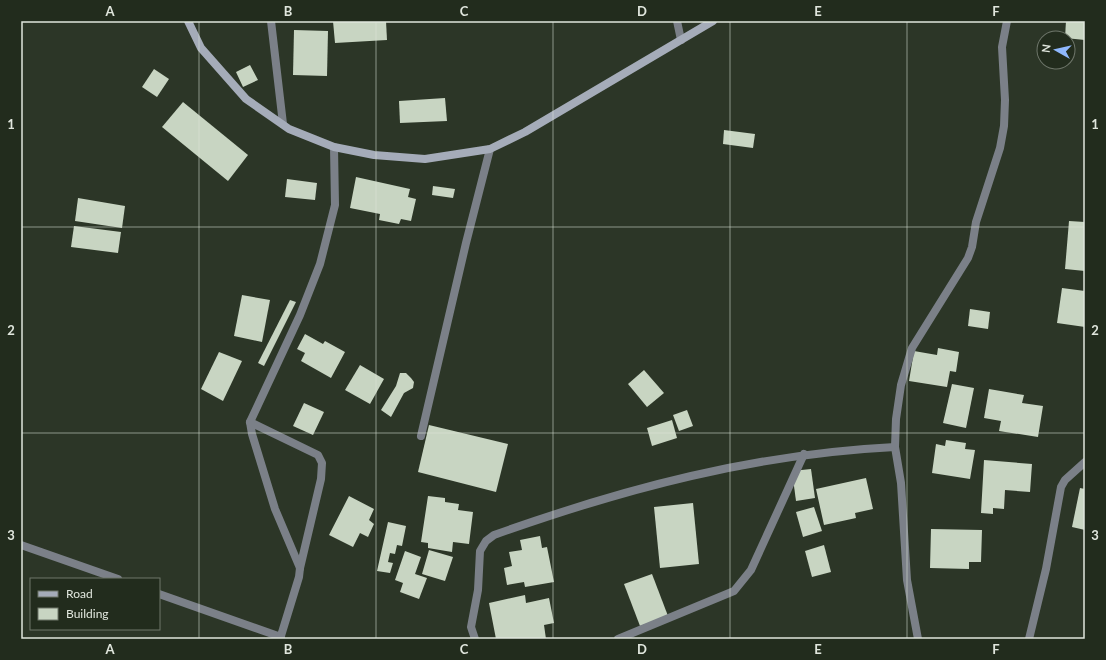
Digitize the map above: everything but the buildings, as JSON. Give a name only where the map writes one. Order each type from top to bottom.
[{"type":"street","points":[[188,21],[202,48],[246,99],[289,129],[334,147],[374,155],[425,159],[490,149],[525,132],[713,21]]},
{"type":"street","points":[[271,21],[282,124]]},
{"type":"street","points":[[676,21],[681,40]]},
{"type":"street","points":[[918,639],[906,580],[901,483],[895,446],[896,419],[901,385],[912,348],[968,258],[972,248],[976,222],[1000,148],[1005,100],[1002,47],[1007,21]]},
{"type":"street","points":[[300,568],[276,509],[252,434],[250,422],[300,315],[320,264],[335,205],[334,147]]},
{"type":"street","points":[[421,436],[466,243],[490,149]]},
{"type":"street","points":[[160,594],[280,638],[299,577],[321,479],[322,463],[318,455],[250,422]]},
{"type":"street","points":[[475,639],[471,627],[478,590],[480,551],[486,541],[494,535],[567,509],[646,486],[749,463],[804,454],[895,446]]},
{"type":"street","points":[[618,639],[734,591],[751,570],[804,454]]},
{"type":"street","points":[[1029,639],[1046,569],[1061,487],[1065,480],[1085,462]]},
{"type":"street","points":[[21,545],[115,578]]}]
